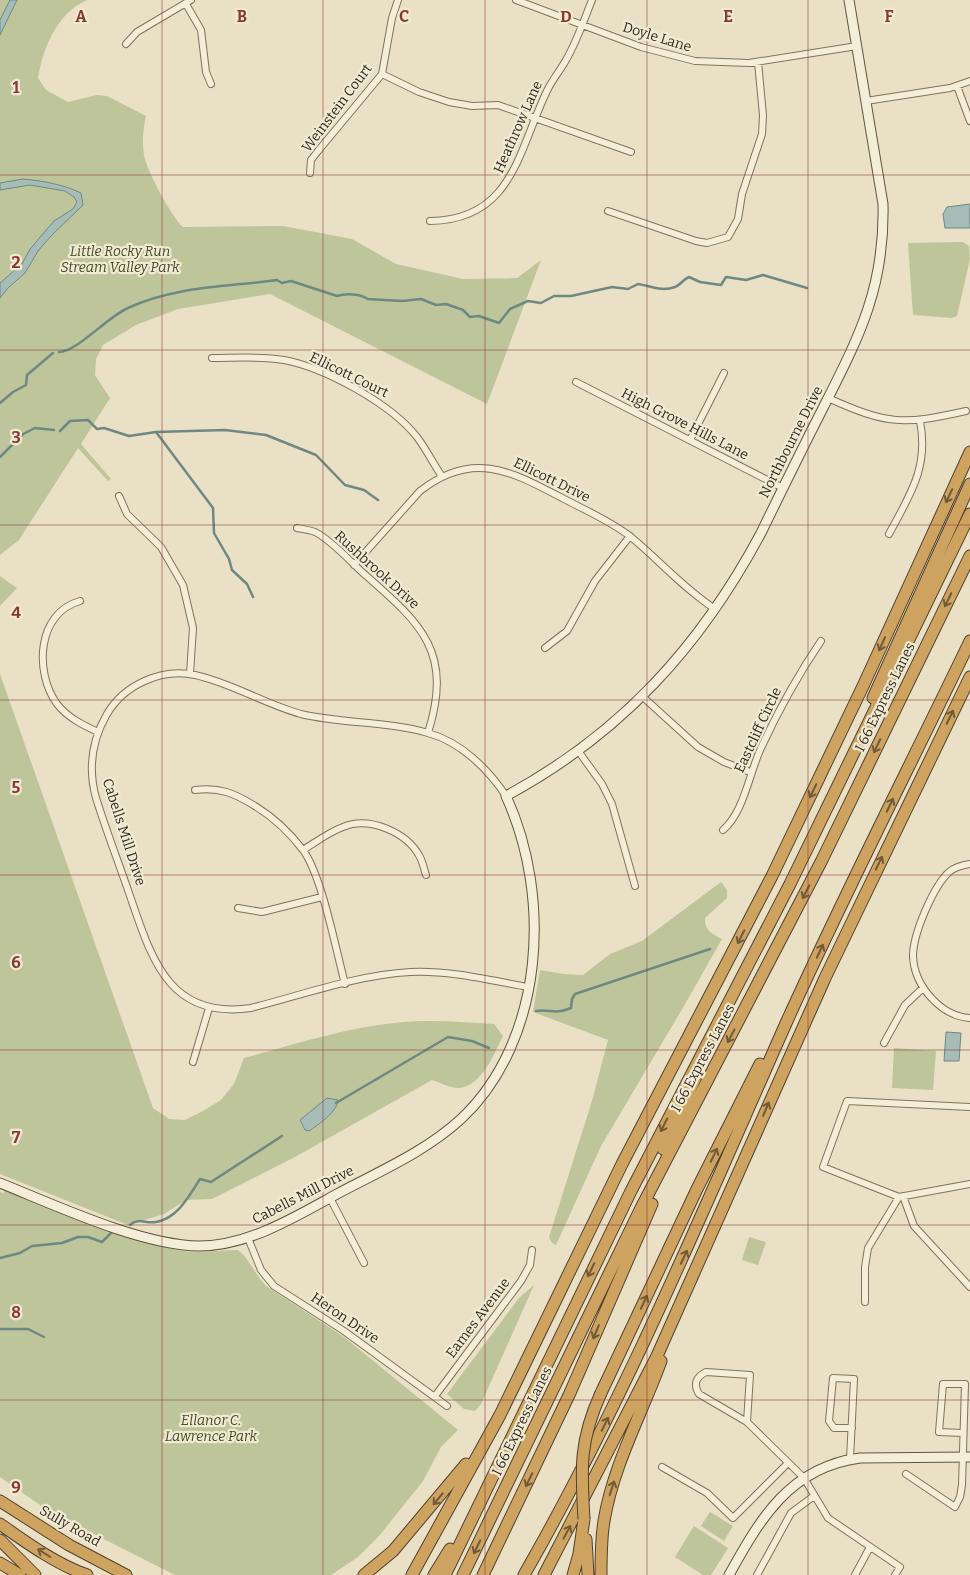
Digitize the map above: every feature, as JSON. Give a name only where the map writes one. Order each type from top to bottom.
[{"type":"highway","points":[[412,1575],[506,1402],[622,1164],[788,844],[970,452]]},
{"type":"highway","points":[[819,826],[873,697],[970,484]]},
{"type":"highway","points":[[445,1575],[626,1199],[819,826],[970,514]]},
{"type":"highway","name":"I 66 Express Lanes","points":[[463,1575],[641,1208],[817,870],[970,556]]},
{"type":"highway","points":[[524,1575],[586,1463],[643,1346],[799,995],[970,641]]},
{"type":"highway","points":[[544,1575],[645,1380],[691,1282],[825,978],[970,677]]},
{"type":"highway","points":[[588,1575],[583,1554],[584,1519],[581,1464],[583,1442],[601,1393],[726,1132],[799,995]]},
{"type":"highway","points":[[488,1524],[517,1448],[682,1111],[711,1036]]},
{"type":"highway","points":[[483,1575],[570,1393],[692,1110]]},
{"type":"highway","points":[[601,1574],[604,1522],[612,1487],[691,1282]]},
{"type":"highway","points":[[364,1575],[393,1551],[454,1480],[506,1402]]},
{"type":"highway","name":"Sully Road","points":[[0,1501],[82,1552],[126,1575]]},
{"type":"highway","points":[[434,1575],[479,1503]]},
{"type":"highway","points":[[0,1524],[78,1573],[88,1575]]},
{"type":"highway","points":[[0,1540],[35,1575]]},
{"type":"highway","points":[[82,1552],[134,1575]]},
{"type":"highway","points":[[573,1575],[583,1554]]},
{"type":"highway","points":[[0,1562],[20,1575]]},
{"type":"street","name":"Weinstein Court","points":[[310,173],[312,160],[318,151],[382,74],[392,18],[398,0]]},
{"type":"street","name":"Doyle Lane","points":[[516,0],[678,58],[712,63],[758,62],[857,46]]},
{"type":"street","name":"Heathrow Lane","points":[[430,220],[444,220],[473,213],[498,194],[518,164],[546,92],[569,56],[592,0]]},
{"type":"street","name":"Northbourne Drive","points":[[506,796],[579,752],[643,697],[668,670],[715,609],[745,563],[860,334],[879,270],[884,232],[883,204],[849,0]]},
{"type":"street","points":[[126,44],[138,32],[189,2],[201,30],[206,72],[211,84]]},
{"type":"street","points":[[608,210],[696,241],[707,243],[728,237],[736,226],[743,189],[762,134],[763,115],[758,62]]},
{"type":"street","points":[[382,74],[419,92],[449,102],[472,106],[498,105],[631,152]]},
{"type":"street","points":[[866,101],[956,86],[970,81]]},
{"type":"street","points":[[956,86],[970,121]]},
{"type":"street","name":"Ellicott Court","points":[[212,358],[285,361],[319,371],[368,396],[403,421],[417,436],[442,476]]},
{"type":"street","points":[[690,440],[724,373]]},
{"type":"street","name":"High Grove Hills Lane","points":[[576,382],[783,488]]},
{"type":"street","points":[[828,398],[874,417],[898,421],[920,421],[966,410]]},
{"type":"street","points":[[889,534],[921,467],[923,440],[920,421]]},
{"type":"street","name":"Ellicott Drive","points":[[354,565],[420,490],[442,476],[454,471],[478,467],[505,470],[615,525],[630,536],[683,586],[715,609]]},
{"type":"street","points":[[119,496],[127,514],[161,547],[183,585],[193,628],[190,674]]},
{"type":"street","name":"Rushbrook Drive","points":[[297,528],[319,535],[406,610],[422,631],[436,665],[438,686],[435,710],[428,733]]},
{"type":"street","points":[[546,648],[567,632],[595,581],[630,536]]},
{"type":"street","points":[[80,601],[67,605],[56,614],[48,627],[44,642],[44,672],[51,694],[64,712],[78,722],[98,732]]},
{"type":"street","name":"Eastcliff Circle","points":[[723,830],[733,822],[737,814],[750,772],[777,714],[821,641]]},
{"type":"street","name":"Cabells Mill Drive","points":[[0,1183],[138,1235],[168,1242],[208,1245],[248,1238],[330,1198],[429,1144],[451,1128],[472,1108],[492,1081],[510,1050],[524,1007],[528,987],[533,943],[532,891],[522,840],[506,796],[477,761],[452,744],[428,733],[309,716],[264,702],[206,678],[190,674],[166,675],[136,685],[118,700],[98,732],[92,767],[94,791],[155,963],[178,990],[209,1008],[231,1010],[251,1008],[395,973],[428,972],[528,987]]},
{"type":"street","points":[[643,697],[698,747],[724,762],[750,772]]},
{"type":"street","points":[[579,752],[602,784],[612,804],[635,886]]},
{"type":"street","points":[[195,790],[217,788],[247,801],[275,820],[303,850],[322,897],[345,984]]},
{"type":"street","points":[[303,850],[344,826],[372,824],[395,833],[416,851],[426,875]]},
{"type":"street","points":[[970,864],[960,866],[949,872],[944,879],[918,932],[913,958],[923,988],[946,1011],[955,1016],[970,1018]]},
{"type":"street","points":[[238,908],[262,912],[322,897]]},
{"type":"street","points":[[884,1043],[905,1005],[923,988]]},
{"type":"street","points":[[193,1062],[209,1008]]},
{"type":"street","points":[[970,1107],[847,1101],[823,1167],[901,1196],[970,1184]]},
{"type":"street","points":[[865,1302],[865,1266],[868,1248],[901,1196]]},
{"type":"street","points":[[901,1196],[914,1226],[970,1287]]},
{"type":"street","points":[[330,1198],[364,1263]]},
{"type":"street","name":"Heron Drive","points":[[248,1238],[261,1270],[274,1286],[321,1315],[447,1406]]},
{"type":"street","name":"Eames Avenue","points":[[435,1396],[521,1281],[530,1265],[532,1250]]},
{"type":"street","points":[[747,1422],[750,1375],[706,1372],[700,1375],[695,1388],[699,1394],[747,1422],[804,1478],[828,1518],[900,1568],[895,1575]]},
{"type":"street","points":[[850,1459],[852,1428],[854,1379],[833,1378],[829,1422],[834,1428],[852,1428]]},
{"type":"street","points":[[906,1474],[955,1506],[960,1497],[966,1457],[963,1434],[965,1384],[942,1384],[939,1432],[963,1434]]},
{"type":"street","points":[[729,1575],[767,1511],[804,1478],[850,1459],[879,1456],[966,1457]]},
{"type":"street","points":[[662,1467],[707,1493],[733,1518],[788,1463]]},
{"type":"street","points":[[757,1575],[791,1513],[814,1496]]},
{"type":"street","points":[[855,1575],[870,1546]]},
{"type":"green space","name":"Little Rocky Run Stream Valley Park","points":[[0,0],[87,0],[67,13],[53,33],[40,67],[38,78],[46,90],[68,102],[97,95],[107,96],[146,116],[143,140],[146,162],[166,204],[183,227],[283,226],[352,239],[396,264],[463,279],[517,278],[541,260],[487,404],[270,294],[178,309],[136,325],[103,345],[96,359],[95,375],[110,398],[81,444],[111,479],[108,481],[78,448],[19,540],[0,555]]},
{"type":"green space","points":[[963,242],[969,246],[970,259],[957,316],[952,318],[913,315],[908,243]]},
{"type":"green space","points":[[0,576],[17,588],[0,606]]},
{"type":"green space","points":[[0,674],[153,1108],[169,1119],[185,1120],[221,1100],[234,1084],[244,1058],[337,1033],[394,1023],[431,1021],[494,1024],[503,1036],[491,1060],[480,1076],[474,1082],[458,1088],[432,1080],[295,1157],[212,1199],[186,1200],[164,1214],[128,1225],[0,1174]]},
{"type":"green space","points":[[721,882],[727,890],[727,898],[705,918],[709,931],[722,939],[601,1146],[556,1245],[552,1243],[549,1237],[592,1101],[608,1040],[533,1012],[540,970],[583,975],[610,954],[642,941]]},
{"type":"green space","points":[[894,1048],[936,1051],[933,1090],[892,1088]]},
{"type":"green space","name":"Ellanor C. Lawrence Park","points":[[6,1189],[90,1223],[155,1245],[192,1252],[238,1250],[266,1286],[344,1337],[458,1430],[441,1447],[423,1481],[379,1536],[358,1557],[331,1575],[175,1575],[50,1512],[0,1477],[0,1192],[3,1193]]},
{"type":"green space","points":[[749,1237],[766,1242],[758,1265],[742,1260]]},
{"type":"green space","points":[[534,1285],[481,1404],[475,1411],[464,1409],[447,1394],[519,1298]]},
{"type":"green space","points":[[710,1512],[733,1526],[724,1541],[701,1526]]},
{"type":"green space","points":[[694,1526],[728,1548],[711,1575],[703,1575],[675,1557]]},
{"type":"water","points":[[10,0],[17,0],[0,35],[0,20]]},
{"type":"water","points":[[23,179],[52,183],[81,193],[83,205],[51,236],[38,251],[25,273],[0,298],[0,283],[22,264],[30,249],[54,221],[73,209],[77,202],[74,197],[65,191],[30,185],[0,190],[0,183]]},
{"type":"water","points":[[970,204],[970,228],[945,228],[943,214],[947,207]]},
{"type":"water","points":[[946,1032],[961,1033],[959,1061],[944,1061]]},
{"type":"water","points":[[327,1098],[338,1100],[335,1109],[317,1126],[309,1131],[305,1130],[300,1120]]},
{"type":"waterway","points":[[59,352],[74,346],[120,312],[164,295],[201,288],[277,280],[282,283],[291,281],[337,296],[353,294],[368,299],[402,301],[421,299],[436,305],[446,304],[463,310],[470,317],[479,316],[499,323],[510,309],[528,301],[541,303],[554,296],[571,296],[612,287],[628,289],[638,284],[661,289],[670,288],[677,286],[689,277],[700,282],[721,285],[726,277],[746,280],[763,275],[807,288]]},
{"type":"waterway","points":[[0,403],[13,392],[26,385],[27,375],[53,353]]},
{"type":"waterway","points":[[60,431],[70,421],[88,420],[97,429],[104,428],[129,436],[156,432],[225,430],[266,435],[316,455],[345,485],[364,490],[378,500]]},
{"type":"waterway","points":[[0,457],[23,434],[35,428],[54,430]]},
{"type":"waterway","points":[[156,432],[213,508],[214,533],[229,559],[232,570],[247,584],[253,597]]},
{"type":"waterway","points":[[536,1011],[556,1011],[571,1008],[572,999],[575,994],[710,949]]},
{"type":"waterway","points":[[336,1103],[448,1037],[472,1041],[489,1048]]},
{"type":"waterway","points":[[130,1225],[136,1221],[156,1222],[171,1216],[187,1199],[200,1179],[211,1182],[282,1136]]},
{"type":"waterway","points":[[0,1258],[20,1253],[32,1246],[62,1243],[78,1237],[88,1237],[102,1242],[112,1232]]},
{"type":"waterway","points":[[0,1329],[28,1329],[44,1337]]}]
